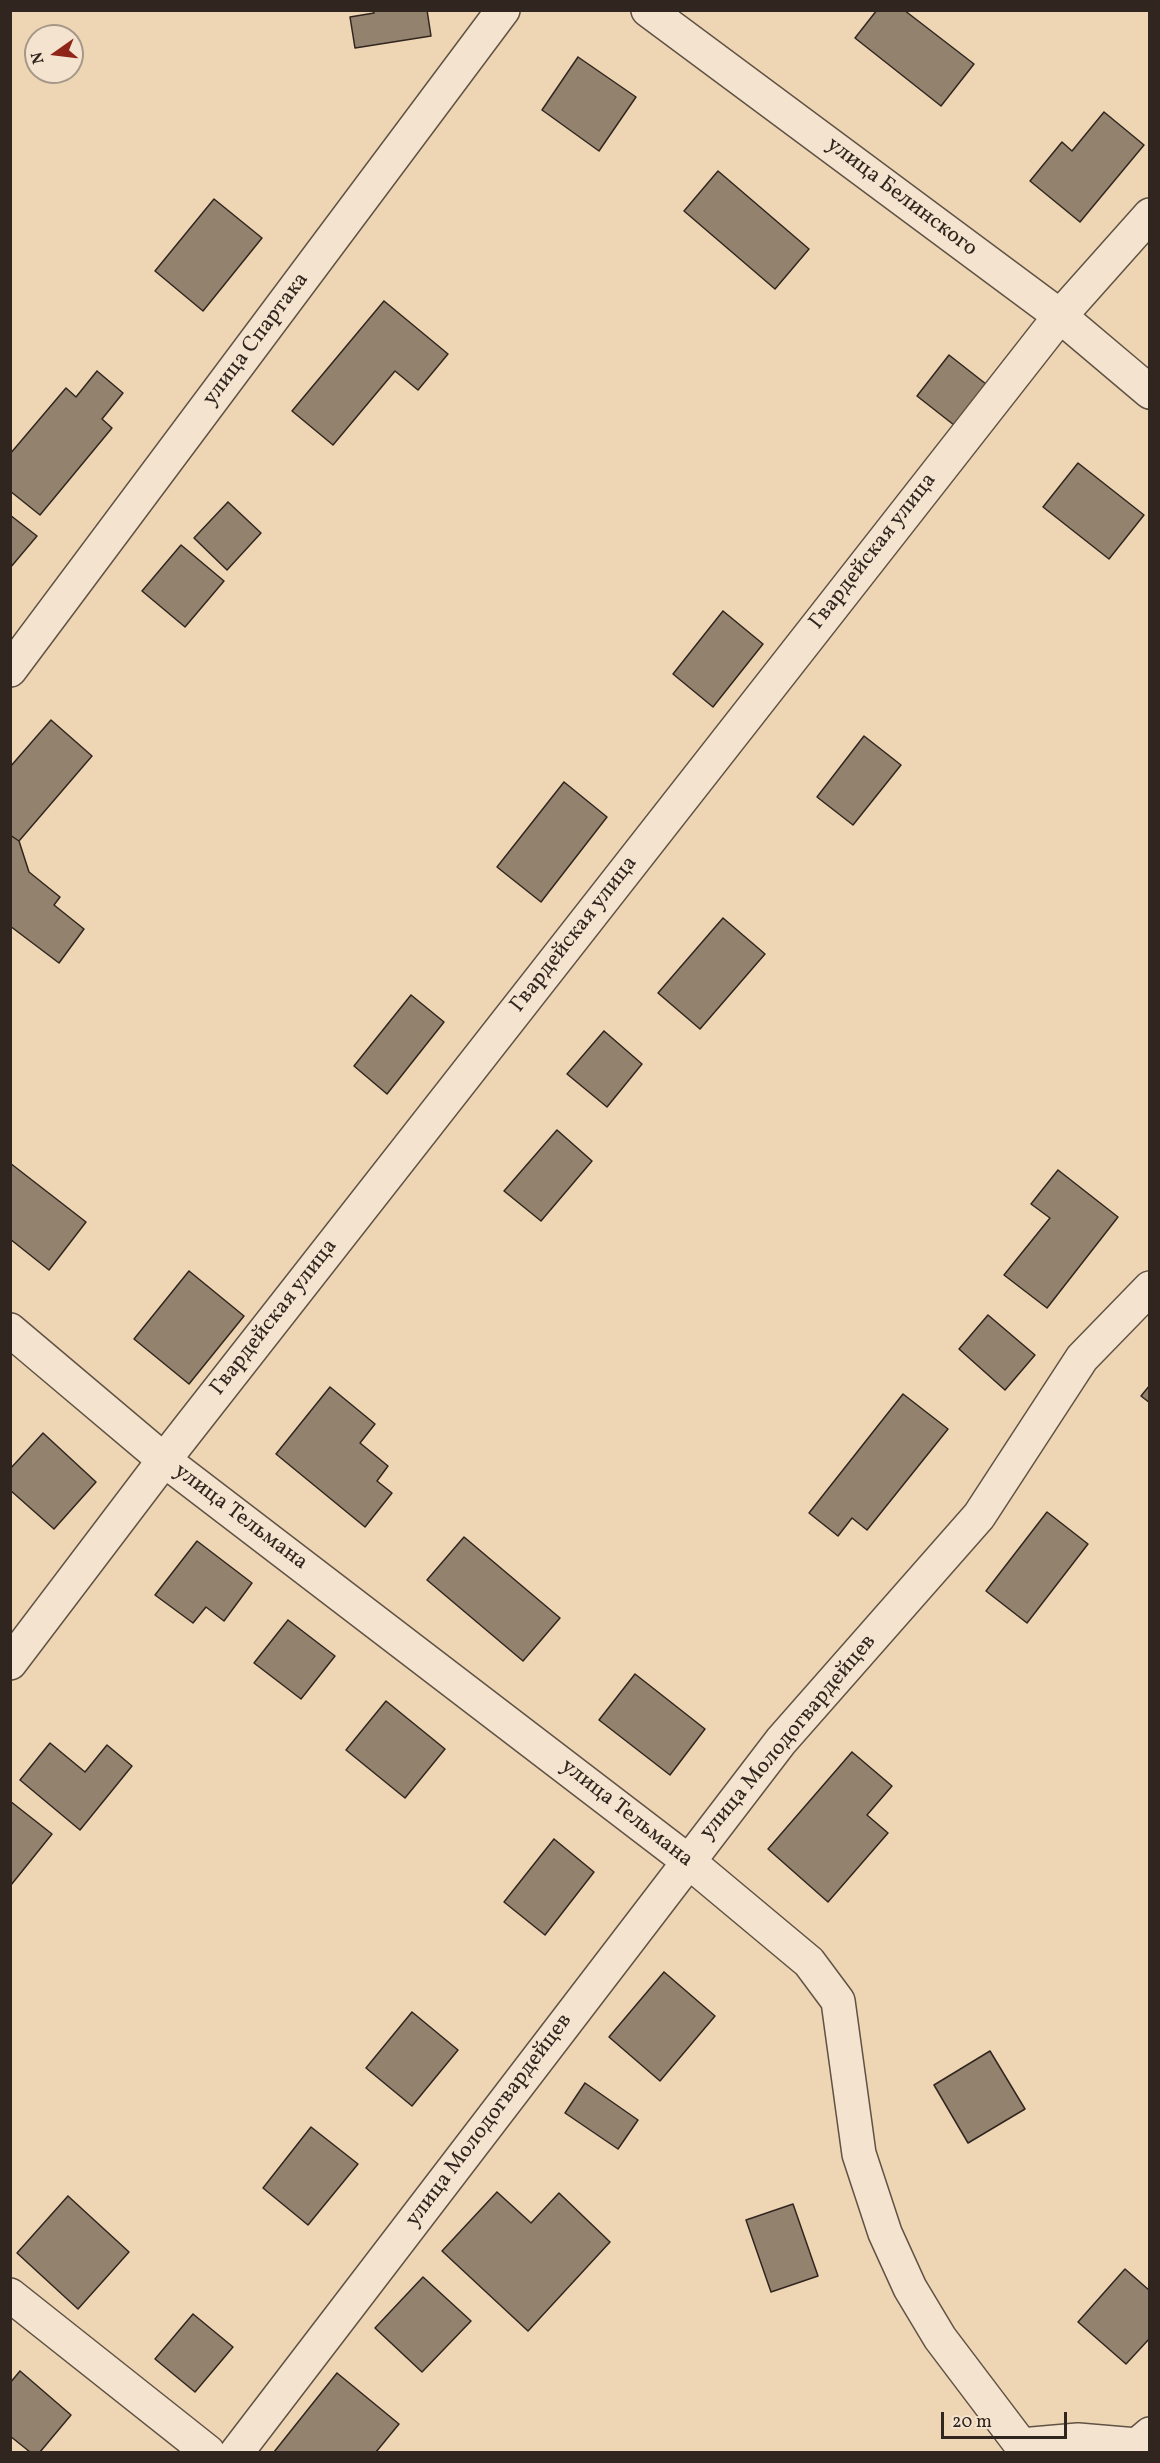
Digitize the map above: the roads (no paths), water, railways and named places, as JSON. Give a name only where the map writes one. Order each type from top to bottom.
[{"type":"street","name":"улица Спартака","points":[[10,670],[503,10]]},
{"type":"street","name":"улица Белинского","points":[[648,10],[1060,316],[1149,392]]},
{"type":"street","name":"Гвардейская улица","points":[[10,1663],[164,1460],[1060,316],[1149,216]]},
{"type":"street","name":"улица Молодогвардейцев","points":[[237,2452],[782,1741],[979,1516],[1082,1358],[1149,1288]]},
{"type":"street","name":"улица Тельмана","points":[[10,1330],[164,1460],[688,1861],[809,1962],[838,2001],[859,2154],[885,2233],[910,2288],[940,2338],[1022,2449]]},
{"type":"street","points":[[10,2295],[208,2452]]},
{"type":"street","points":[[1022,2449],[1078,2440],[1137,2445],[1149,2434]]}]
